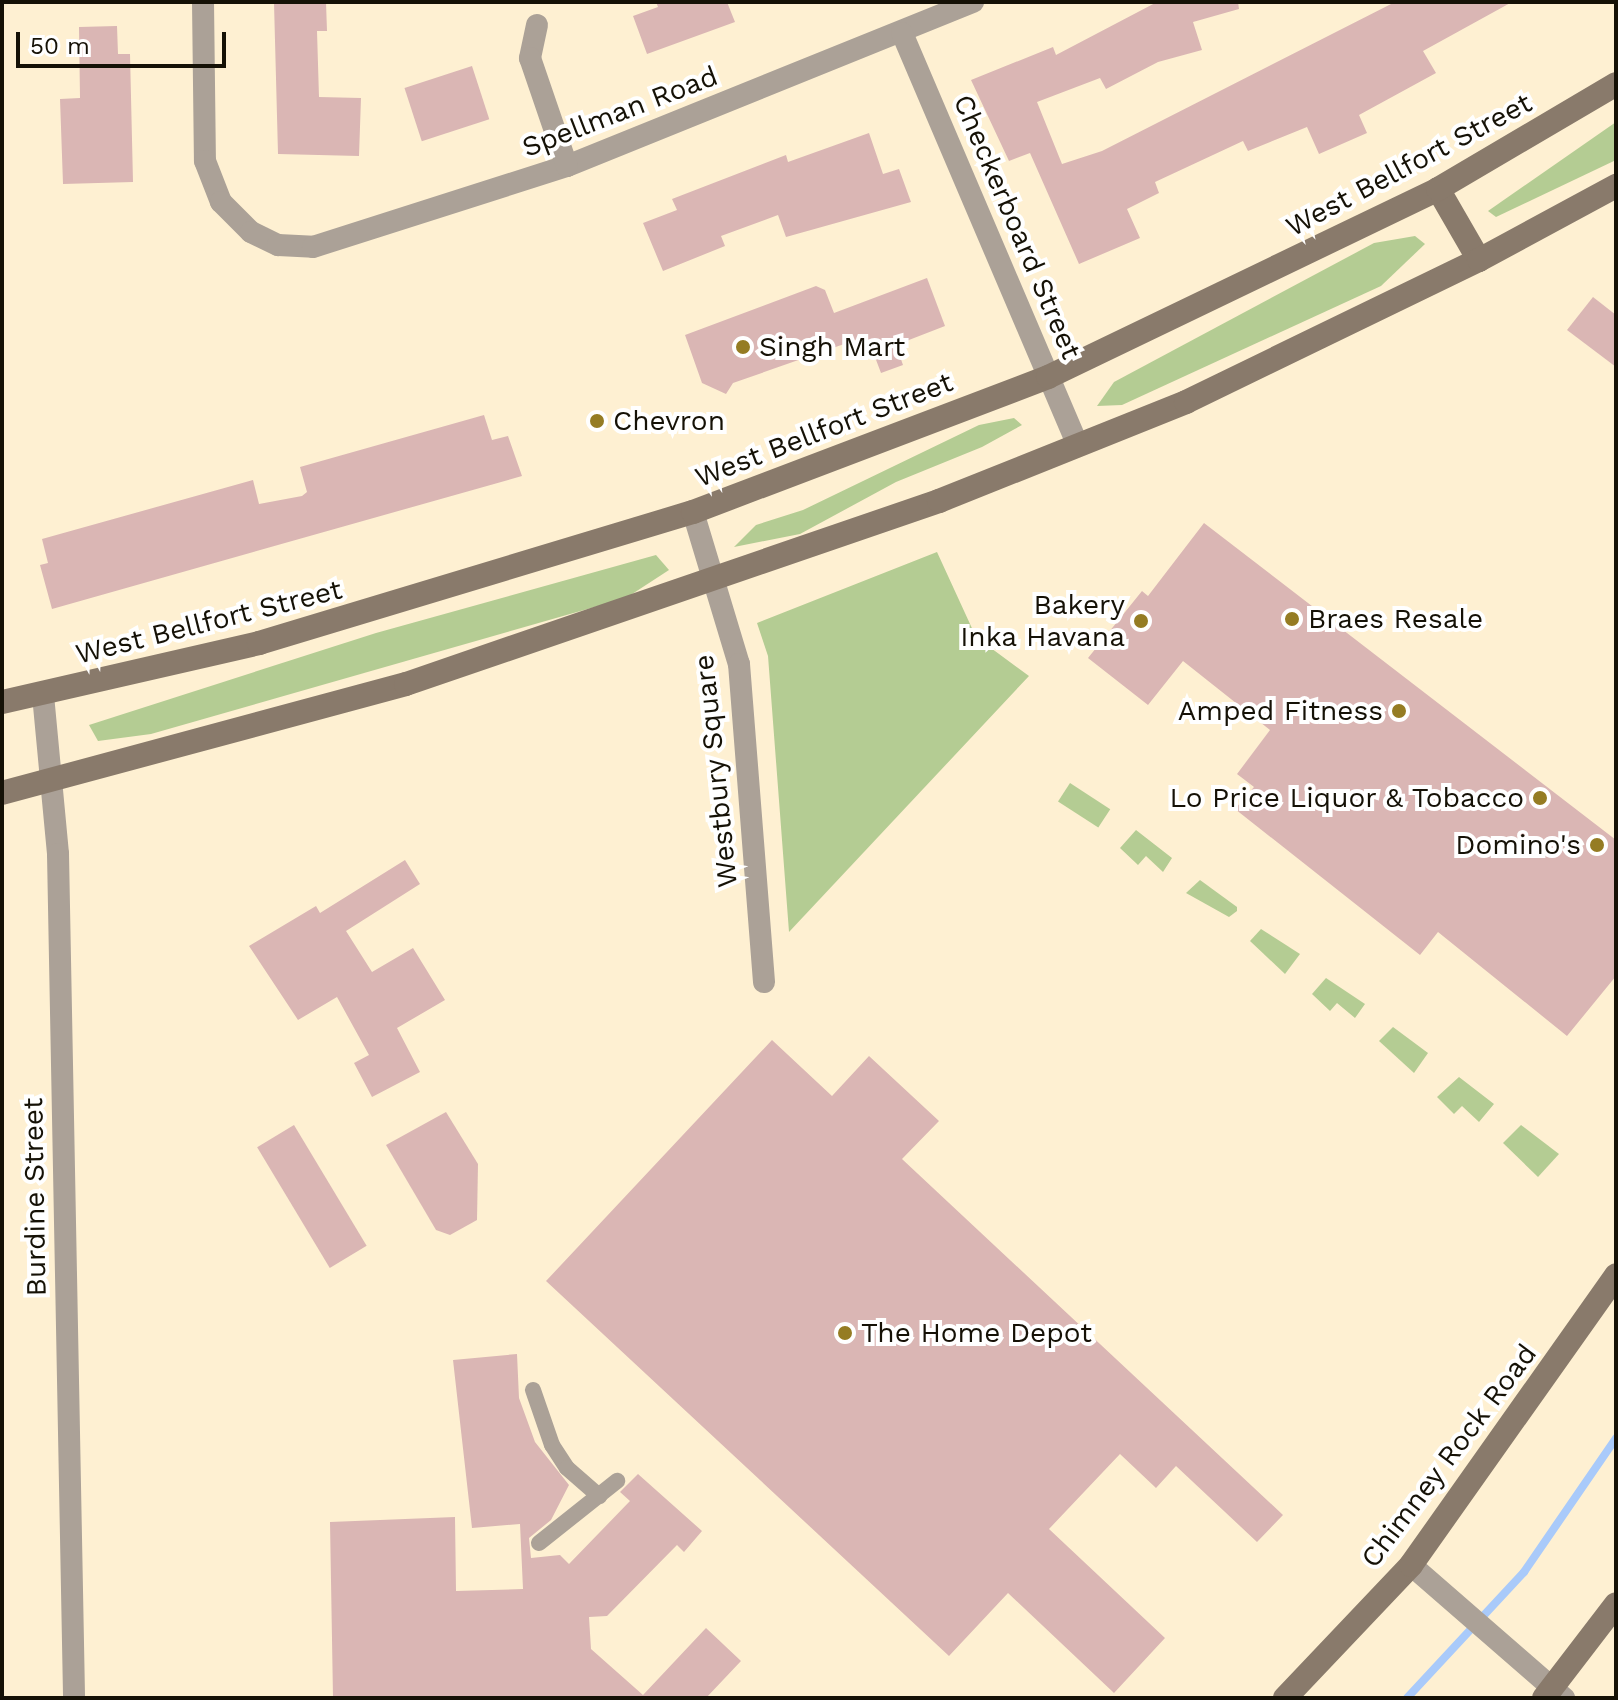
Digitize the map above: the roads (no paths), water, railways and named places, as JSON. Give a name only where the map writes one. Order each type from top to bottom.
[{"type":"main road","name":"West Bellfort Street","points":[[2,702],[259,643],[693,512],[1048,377],[1438,189],[1616,84]]},
{"type":"main road","points":[[2,793],[54,782],[406,684],[719,582],[1186,402],[1479,260],[1616,186]]},
{"type":"main road","points":[[1438,189],[1479,260]]},
{"type":"main road","name":"Chimney Rock Road","points":[[1285,1698],[1411,1565],[1616,1275]]},
{"type":"main road","points":[[1554,1695],[1616,1604]]},
{"type":"street","name":"Spellman Road","points":[[203,2],[205,161],[221,202],[251,232],[278,245],[313,247],[355,238],[567,166],[973,2]]},
{"type":"street","points":[[537,25],[530,58],[567,166]]},
{"type":"street","name":"Checkerboard Street","points":[[902,33],[1078,445]]},
{"type":"street","name":"Westbury Square","points":[[693,512],[719,582],[739,664],[764,982]]},
{"type":"street","name":"Burdine Street","points":[[43,695],[54,782],[74,1698]]},
{"type":"street","points":[[533,1390],[552,1445],[567,1468],[599,1496]]},
{"type":"street","points":[[539,1543],[617,1481]]},
{"type":"street","points":[[1411,1565],[1554,1695]]},
{"type":"waterway","points":[[1407,1698],[1524,1572],[1616,1438]]},
{"type":"place","name":"Singh Mart","points":[[743,347]]},
{"type":"place","name":"Chevron","points":[[597,421]]},
{"type":"place","name":"Braes Resale","points":[[1292,619]]},
{"type":"place","name":"Bakery Inka Havana","points":[[1141,621]]},
{"type":"place","name":"Amped Fitness","points":[[1399,711]]},
{"type":"place","name":"Lo Price Liquor & Tobacco","points":[[1540,798]]},
{"type":"place","name":"Domino's","points":[[1597,845]]},
{"type":"place","name":"The Home Depot","points":[[845,1333]]}]
